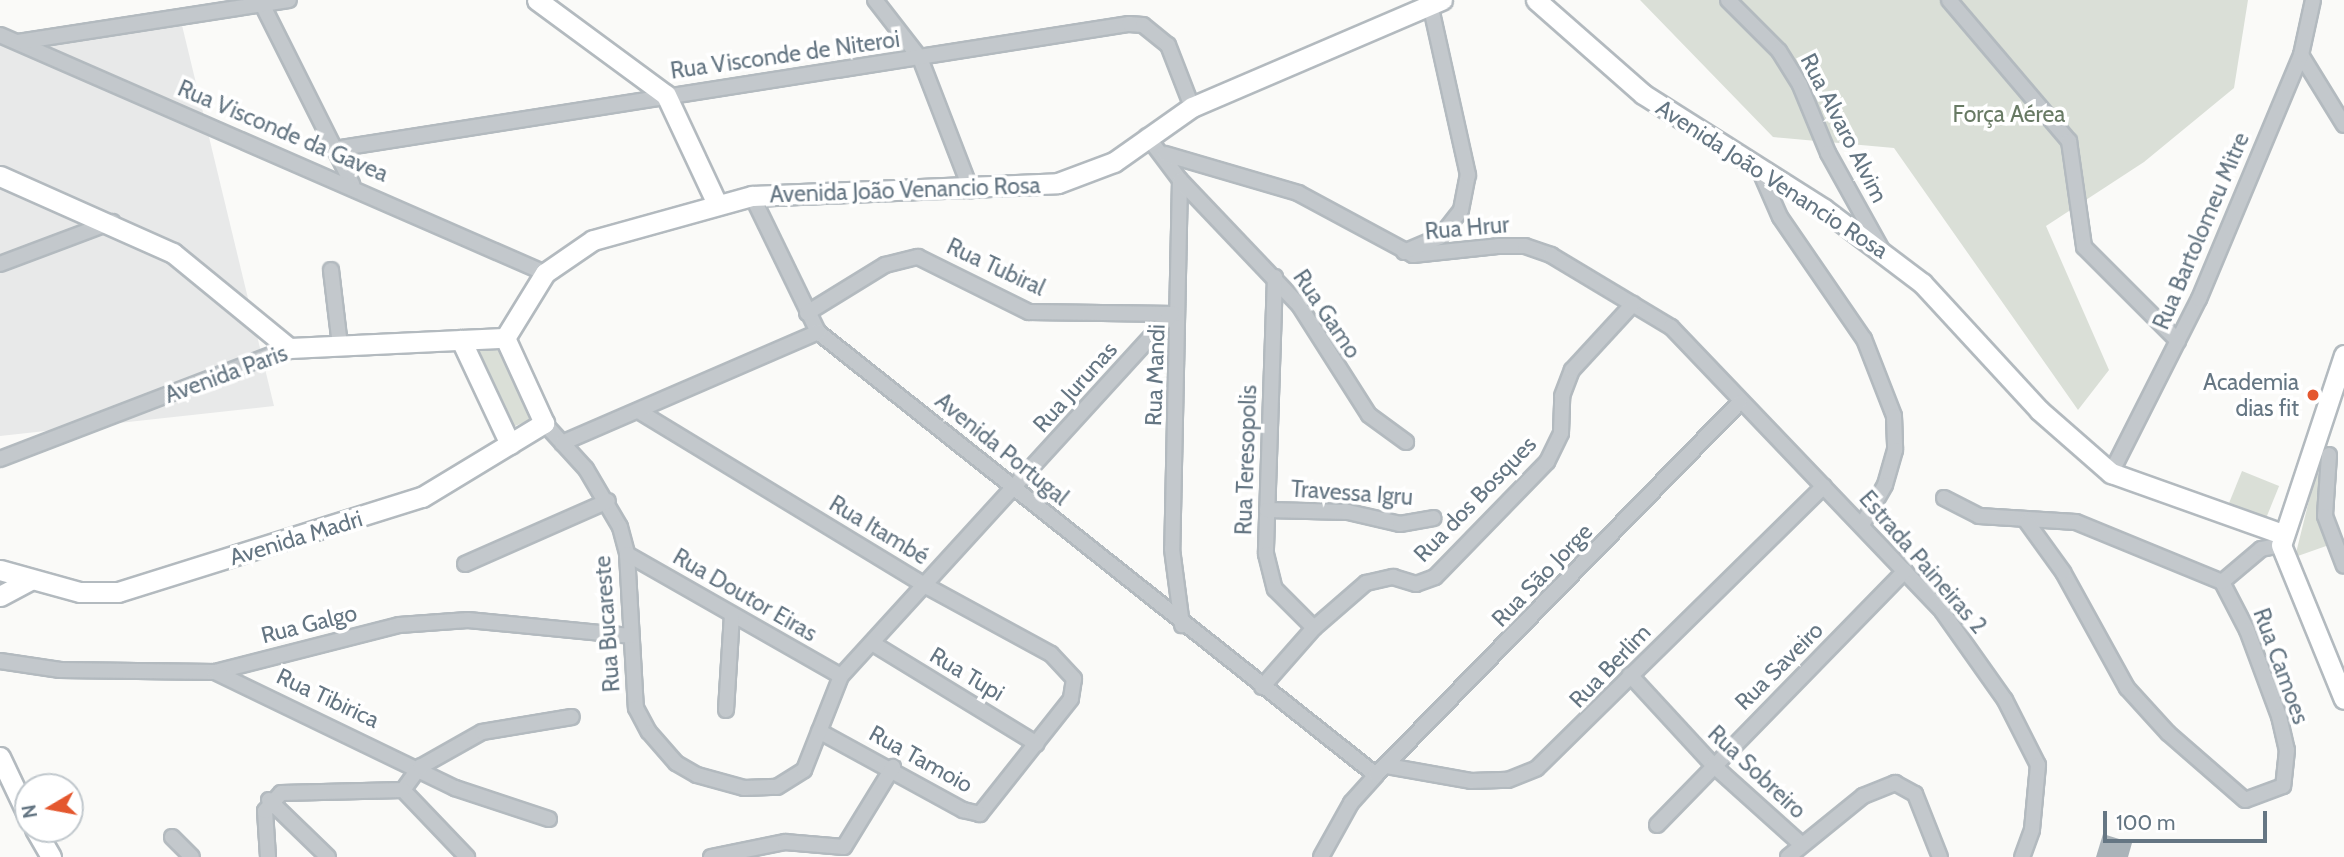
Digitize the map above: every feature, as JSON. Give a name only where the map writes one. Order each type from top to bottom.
[{"type":"main road","points":[[537,0],[666,95],[717,204]]},
{"type":"main road","name":"Avenida João Venancio Rosa","points":[[1536,0],[1621,78],[1882,251],[1936,296],[2039,410],[2111,473],[2282,540]]},
{"type":"main road","name":"Avenida João Venancio Rosa","points":[[505,338],[545,273],[593,240],[752,196],[971,190],[1058,183],[1114,162],[1147,136],[1192,107],[1425,3]]},
{"type":"main road","points":[[0,176],[113,222],[202,272],[289,348]]},
{"type":"main road","points":[[505,338],[544,423]]},
{"type":"main road","name":"Avenida Paris","points":[[289,348],[505,338]]},
{"type":"main road","points":[[461,340],[510,444]]},
{"type":"main road","points":[[2343,358],[2320,452],[2282,540],[2344,699]]},
{"type":"main road","name":"Avenida Madri","points":[[0,570],[30,580],[99,594],[141,586],[422,497],[544,423]]},
{"type":"main road","points":[[0,596],[30,580]]},
{"type":"main road","points":[[0,757],[14,786]]},
{"type":"street","points":[[17,43],[261,2],[289,0]]},
{"type":"street","points":[[875,0],[920,58],[971,190]]},
{"type":"street","name":"Rua Alvaro Alvim","points":[[1728,0],[1779,51],[1800,85],[1828,153],[1882,251]]},
{"type":"street","points":[[1950,0],[2069,141],[2084,247],[2178,341]]},
{"type":"street","name":"Rua Bartolomeu Mitre","points":[[2111,473],[2178,341],[2301,55],[2313,0]]},
{"type":"street","points":[[261,2],[352,184]]},
{"type":"street","points":[[1403,252],[1440,237],[1461,209],[1468,175],[1425,3]]},
{"type":"street","name":"Rua Visconde de Niteroi","points":[[335,149],[666,95],[1143,25],[1168,45],[1192,107]]},
{"type":"street","name":"Rua Visconde da Gavea","points":[[0,36],[352,184],[545,273]]},
{"type":"street","points":[[2301,55],[2344,125]]},
{"type":"street","name":"Rua Mandi","points":[[1147,136],[1165,154],[1180,180],[1172,549],[1182,625]]},
{"type":"street","name":"Rua Hrur","points":[[1165,154],[1298,193],[1339,211],[1403,252],[1429,256],[1525,246],[1551,255],[1633,304],[1699,352],[1739,403]]},
{"type":"street","points":[[1759,169],[1780,216],[1864,339],[1894,416],[1892,462],[1863,525]]},
{"type":"street","name":"Rua Gamo","points":[[1180,180],[1275,277],[1304,313],[1356,400],[1386,430],[1406,442]]},
{"type":"street","points":[[562,443],[640,412],[818,332],[752,196]]},
{"type":"street","points":[[0,264],[113,222]]},
{"type":"street","name":"Rua Tubiral","points":[[807,313],[885,265],[918,257],[1029,312],[1176,314]]},
{"type":"street","points":[[331,270],[340,345]]},
{"type":"street","name":"Rua Teresopolis","points":[[1275,277],[1266,554],[1275,589],[1314,628]]},
{"type":"street","name":"Rua dos Bosques","points":[[1262,687],[1314,628],[1378,578],[1416,584],[1435,578],[1547,462],[1561,433],[1562,396],[1572,370],[1633,304]]},
{"type":"street","name":"Rua Jurunas","points":[[841,676],[928,587],[1176,314]]},
{"type":"street","name":"Avenida Portugal","points":[[818,332],[1182,625],[1262,687],[1381,770]]},
{"type":"street","name":"Avenida Paris","points":[[0,459],[289,348]]},
{"type":"street","name":"Estrada Paineiras 2","points":[[1739,403],[1863,525],[1905,571],[1967,644],[2031,744],[2038,786],[2022,857]]},
{"type":"street","name":"Rua São Jorge","points":[[1321,857],[1351,803],[1381,770],[1739,403]]},
{"type":"street","name":"Rua Itambé","points":[[640,412],[928,587],[1058,660],[1074,679],[1072,699],[1037,744]]},
{"type":"street","name":"Rua Bucareste","points":[[544,423],[608,501],[627,554],[636,708],[659,746],[697,775],[744,788],[776,788],[804,770],[841,676]]},
{"type":"street","points":[[2344,460],[2320,452],[2325,516],[2344,566]]},
{"type":"street","name":"Rua Berlim","points":[[1381,770],[1426,776],[1508,780],[1537,768],[1578,733],[1630,674],[1824,486]]},
{"type":"street","points":[[1944,498],[1979,516],[2027,522],[2076,522],[2222,582],[2260,550],[2282,540]]},
{"type":"street","points":[[465,564],[608,501]]},
{"type":"street","name":"Travessa Igru","points":[[1267,510],[1348,512],[1400,524],[1433,518]]},
{"type":"street","name":"Rua Camoes","points":[[2027,522],[2063,572],[2127,688],[2228,791],[2245,800],[2262,798],[2283,786],[2287,750],[2265,675],[2222,582]]},
{"type":"street","name":"Rua Doutor Eiras","points":[[627,554],[841,676]]},
{"type":"street","name":"Rua Saveiro","points":[[1657,825],[1905,571]]},
{"type":"street","points":[[726,710],[732,615]]},
{"type":"street","name":"Rua Galgo","points":[[0,661],[60,670],[215,672],[399,625],[436,621],[508,620],[630,636]]},
{"type":"street","name":"Rua Tupi","points":[[873,643],[1037,744]]},
{"type":"street","name":"Rua Tibirica","points":[[215,672],[420,767],[455,788],[549,819]]},
{"type":"street","name":"Rua Sobreiro","points":[[1630,674],[1713,765],[1801,844],[1863,796],[1895,783],[1915,794],[1940,857]]},
{"type":"street","points":[[403,790],[420,767],[482,733],[572,717]]},
{"type":"street","name":"Rua Tamoio","points":[[819,731],[893,767],[963,810],[980,814],[997,798],[1037,744]]},
{"type":"street","points":[[711,857],[785,842],[844,847],[893,767]]},
{"type":"street","points":[[269,800],[298,792],[403,790],[467,857]]},
{"type":"street","points":[[268,857],[264,823],[269,800]]},
{"type":"street","points":[[269,800],[328,857]]},
{"type":"street","points":[[172,837],[192,857]]},
{"type":"street","points":[[1788,857],[1801,844]]},
{"type":"shaded area","points":[[180,17],[274,406],[0,436],[0,42]]},
{"type":"green space","name":"Força Aérea","points":[[1640,0],[2248,0],[2234,88],[2144,162],[2046,226],[2109,370],[2078,410],[1894,148],[1773,137]]},
{"type":"green space","points":[[502,345],[532,419],[508,429],[470,346]]},
{"type":"green space","points":[[2318,464],[2318,521],[2329,545],[2295,557]]},
{"type":"green space","points":[[2242,471],[2279,486],[2264,524],[2227,509]]},
{"type":"building","points":[[2103,834],[2132,843],[2128,857],[2096,857]]},
{"type":"place","name":"Academia dias fit","points":[[2313,395]]}]
